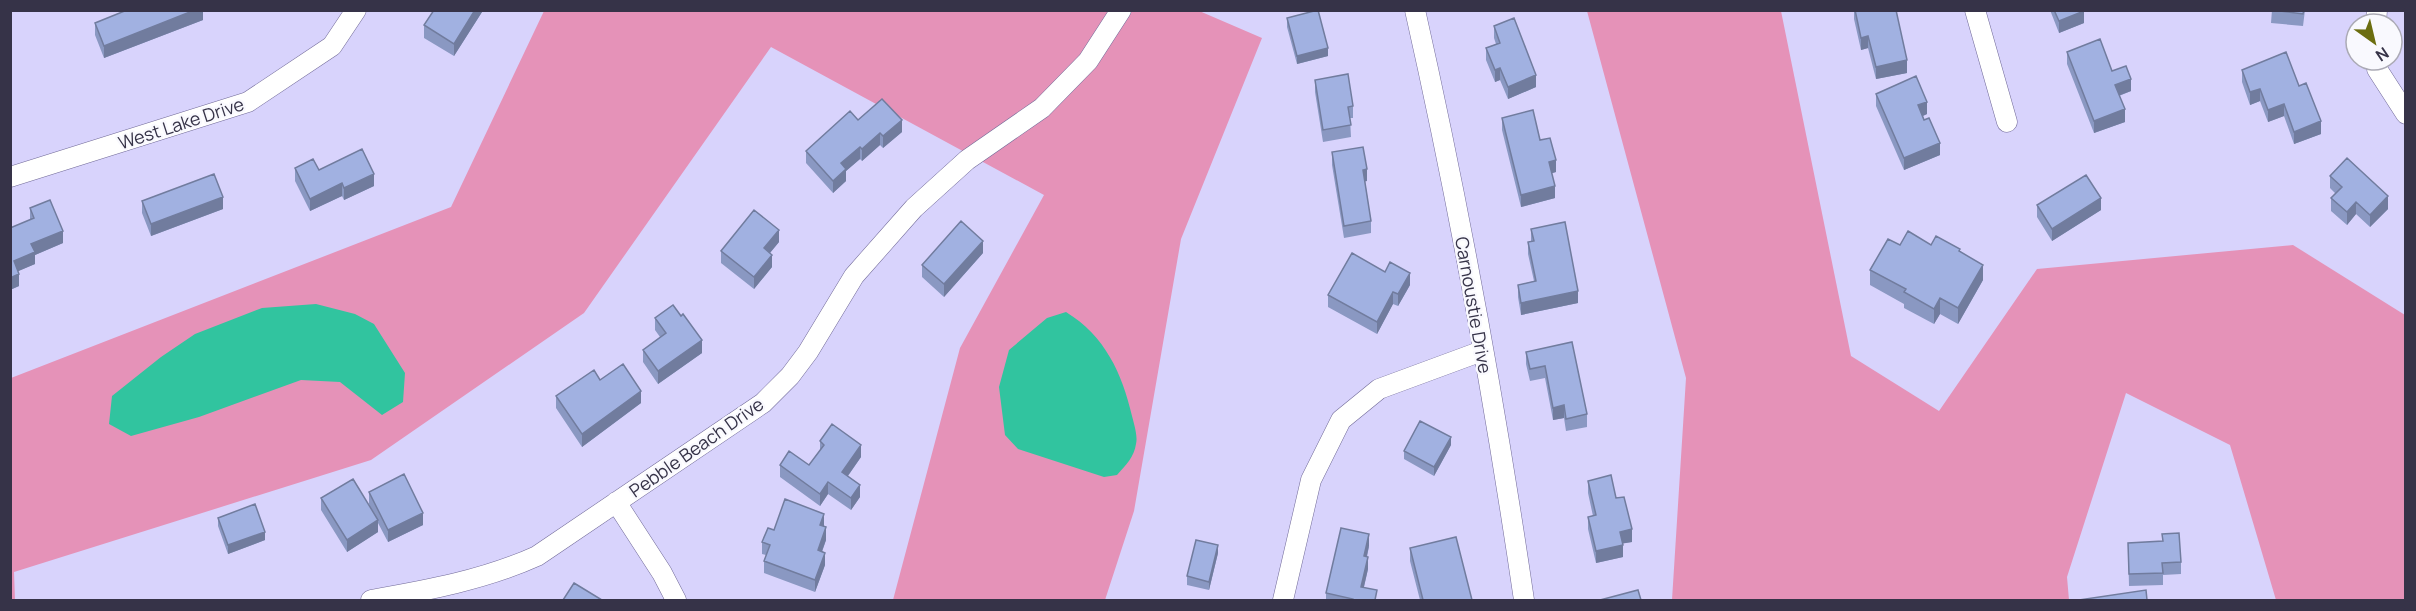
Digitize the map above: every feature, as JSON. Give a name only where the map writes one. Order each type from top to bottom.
[{"type":"street","name":"West Lake Drive","points":[[10,177],[248,102],[332,46],[356,10]]},
{"type":"street","name":"Pebble Beach Drive","points":[[371,600],[474,580],[537,556],[763,403],[790,376],[808,352],[854,276],[914,208],[967,160],[1042,108],[1088,61],[1121,10]]},
{"type":"street","name":"Carnoustie Drive","points":[[1415,10],[1446,149],[1512,519],[1524,600]]},
{"type":"street","points":[[1975,10],[2007,122]]},
{"type":"street","points":[[2379,72],[2406,114]]},
{"type":"street","points":[[1283,600],[1311,480],[1341,420],[1379,389],[1482,351]]},
{"type":"street","points":[[616,502],[662,573],[676,600]]},
{"type":"shaded area","points":[[1197,10],[1262,38],[1181,239],[1134,511],[1105,600],[893,600],[960,348],[1044,195],[771,47],[584,313],[371,460],[14,572],[15,600],[11,600],[11,378],[451,207],[544,11]]},
{"type":"shaded area","points":[[1587,11],[1781,11],[1851,356],[1939,411],[2037,269],[2293,245],[2405,315],[2405,600],[2276,600],[2230,445],[2126,393],[2067,577],[2069,600],[1672,600],[1686,378]]},
{"type":"shaded area","points":[[316,304],[355,314],[374,324],[405,373],[403,402],[382,415],[340,382],[301,380],[199,417],[131,436],[109,424],[112,396],[161,357],[195,334],[262,308]]},
{"type":"shaded area","points":[[1066,312],[1091,332],[1101,344],[1117,371],[1128,400],[1135,430],[1135,449],[1117,475],[1104,477],[1018,449],[1005,435],[999,387],[1009,350],[1047,318]]},
{"type":"building","points":[[127,10],[195,10],[104,46],[95,23]]},
{"type":"building","points":[[434,10],[475,10],[454,44],[424,25]]},
{"type":"building","points":[[1318,10],[1328,48],[1297,56],[1287,18]]},
{"type":"building","points":[[1855,10],[1896,10],[1907,60],[1876,67],[1868,36],[1861,38]]},
{"type":"building","points":[[2054,10],[2084,10],[2084,11],[2059,21]]},
{"type":"building","points":[[2272,10],[2304,10],[2303,14]]},
{"type":"building","points":[[1514,18],[1536,75],[1508,87],[1500,68],[1495,70],[1486,48],[1500,43],[1494,26]]},
{"type":"building","points":[[2100,39],[2112,71],[2126,66],[2131,79],[2115,85],[2125,109],[2094,121],[2067,52]]},
{"type":"building","points":[[2286,52],[2299,86],[2306,83],[2321,121],[2294,132],[2284,104],[2268,110],[2260,89],[2250,92],[2242,70]]},
{"type":"building","points":[[1348,74],[1353,106],[1348,107],[1351,125],[1323,130],[1315,80]]},
{"type":"building","points":[[1916,76],[1927,102],[1918,105],[1924,120],[1929,118],[1940,143],[1904,158],[1876,94]]},
{"type":"building","points":[[882,99],[902,120],[883,136],[880,133],[862,149],[860,147],[841,163],[846,169],[833,181],[806,151],[850,111],[858,120]]},
{"type":"building","points":[[1533,110],[1540,140],[1550,138],[1556,160],[1549,162],[1555,186],[1521,195],[1502,118]]},
{"type":"building","points":[[1363,147],[1367,169],[1363,170],[1371,221],[1344,226],[1332,152]]},
{"type":"building","points":[[362,149],[374,174],[344,188],[342,183],[310,199],[295,168],[313,159],[319,170]]},
{"type":"building","points":[[2347,158],[2388,196],[2370,215],[2356,202],[2347,212],[2331,198],[2342,187],[2330,176]]},
{"type":"building","points":[[214,174],[223,197],[151,224],[142,201]]},
{"type":"building","points":[[2086,175],[2101,198],[2052,229],[2037,205]]},
{"type":"building","points":[[50,200],[63,231],[31,244],[35,252],[14,261],[19,274],[10,278],[10,228],[34,218],[30,208]]},
{"type":"building","points":[[754,210],[779,230],[764,248],[772,255],[754,277],[721,251]]},
{"type":"building","points":[[961,221],[983,241],[944,284],[922,265]]},
{"type":"building","points":[[1565,222],[1578,291],[1521,303],[1518,285],[1536,281],[1528,242],[1534,241],[1531,229]]},
{"type":"building","points":[[1908,231],[1931,245],[1936,236],[1983,265],[1958,308],[1940,298],[1934,309],[1904,292],[1906,289],[1870,270],[1888,239],[1900,245]]},
{"type":"building","points":[[1352,253],[1385,272],[1390,262],[1410,273],[1398,294],[1393,292],[1377,322],[1328,295]]},
{"type":"building","points":[[673,305],[681,316],[683,314],[702,340],[658,371],[643,350],[666,333],[655,318]]},
{"type":"building","points":[[1572,342],[1587,414],[1566,419],[1564,405],[1553,408],[1545,366],[1530,369],[1526,352]]},
{"type":"building","points":[[623,364],[641,391],[582,434],[556,396],[594,370],[600,380]]},
{"type":"building","points":[[1420,421],[1451,437],[1434,467],[1404,451]]},
{"type":"building","points":[[832,424],[861,445],[842,472],[860,485],[851,498],[828,482],[820,494],[780,465],[789,451],[809,465],[824,445],[820,441]]},
{"type":"building","points":[[404,474],[423,513],[388,530],[369,492]]},
{"type":"building","points":[[1611,475],[1616,498],[1624,497],[1632,529],[1620,532],[1623,545],[1596,551],[1588,517],[1596,515],[1588,481]]},
{"type":"building","points":[[353,479],[378,520],[347,540],[321,498]]},
{"type":"building","points":[[785,499],[824,514],[820,525],[826,527],[818,550],[825,553],[815,580],[764,561],[770,545],[762,542],[768,528],[774,530]]},
{"type":"building","points":[[255,504],[265,532],[228,545],[218,518]]},
{"type":"building","points":[[1341,528],[1369,534],[1364,556],[1368,557],[1361,587],[1377,590],[1375,600],[1353,600],[1326,593]]},
{"type":"building","points":[[2179,533],[2181,562],[2162,563],[2163,573],[2129,574],[2128,543],[2163,541],[2162,534]]},
{"type":"building","points":[[1456,537],[1472,600],[1423,600],[1410,548]]},
{"type":"building","points":[[1196,540],[1218,545],[1209,582],[1187,576]]},
{"type":"building","points":[[574,583],[602,600],[563,600]]},
{"type":"building","points":[[1638,590],[1641,600],[1600,600]]},
{"type":"building","points":[[2146,590],[2147,600],[2079,600]]}]
